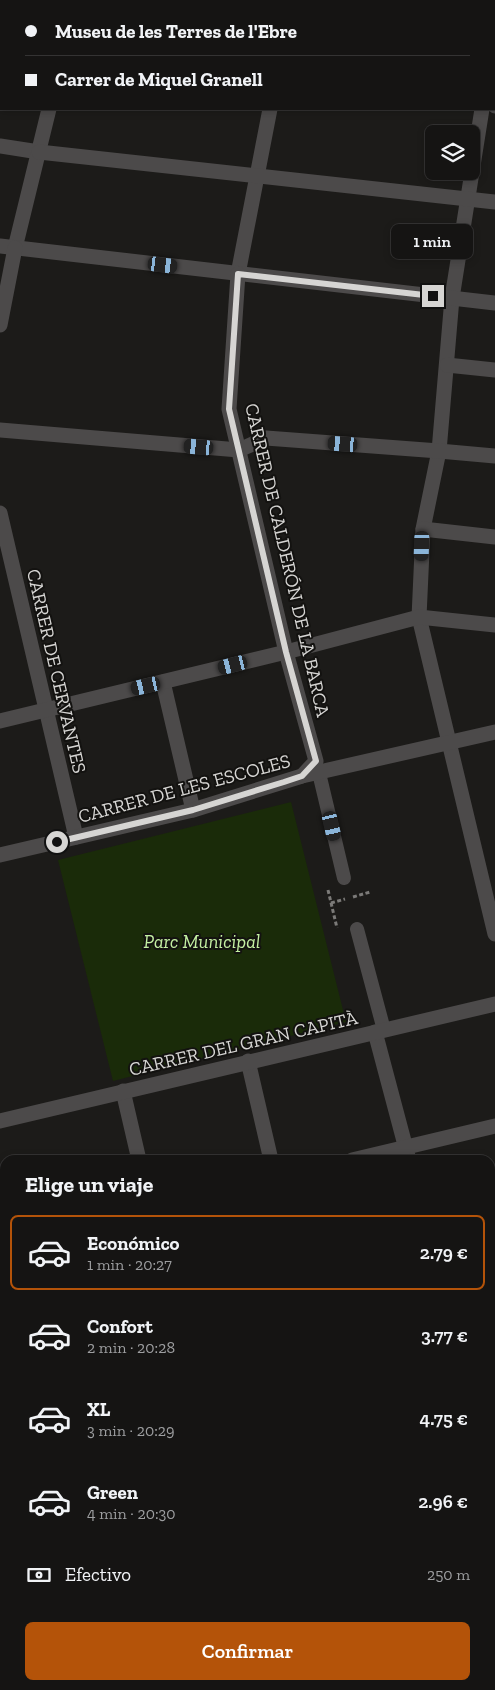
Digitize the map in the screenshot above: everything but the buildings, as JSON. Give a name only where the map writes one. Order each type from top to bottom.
[{"type":"street","points":[[0,325],[7,247],[39,152],[50,110]]},
{"type":"street","name":"CARRER DE CALDERÓN DE LA BARCA","points":[[270,110],[238,274],[229,409],[286,652],[316,761],[302,776]]},
{"type":"street","points":[[482,110],[452,298],[439,450],[423,529],[419,617],[495,934]]},
{"type":"street","points":[[0,146],[39,152],[495,202]]},
{"type":"street","points":[[7,247],[495,303]]},
{"type":"street","points":[[446,365],[495,370]]},
{"type":"street","points":[[0,430],[239,450],[266,438],[439,450],[495,456]]},
{"type":"street","name":"CARRER DE CERVANTES","points":[[0,513],[7,572],[46,710],[76,838]]},
{"type":"street","points":[[423,529],[495,537]]},
{"type":"street","points":[[0,721],[286,652],[419,617],[495,625]]},
{"type":"street","points":[[163,682],[193,810]]},
{"type":"street","name":"CARRER DE LES ESCOLES","points":[[0,855],[193,810],[302,776],[495,732]]},
{"type":"street","points":[[480,871],[495,867]]},
{"type":"street","name":"CARRER DEL GRAN CAPITÀ","points":[[0,1121],[495,1004]]},
{"type":"street","points":[[379,1031],[407,1154],[495,1126]]},
{"type":"street","points":[[248,1061],[270,1155]]},
{"type":"street","points":[[123,1091],[138,1155]]},
{"type":"lane","points":[[319,773],[344,878]]},
{"type":"lane","points":[[357,929],[379,1031]]},
{"type":"path","points":[[326,883],[338,932]]},
{"type":"green space","name":"Parc Municipal","points":[[291,802],[346,1022],[113,1081],[58,860]]},
{"type":"route","points":[[57,842],[193,810],[284,782],[302,776],[316,761],[286,652],[229,409],[238,274],[433,296]]}]
